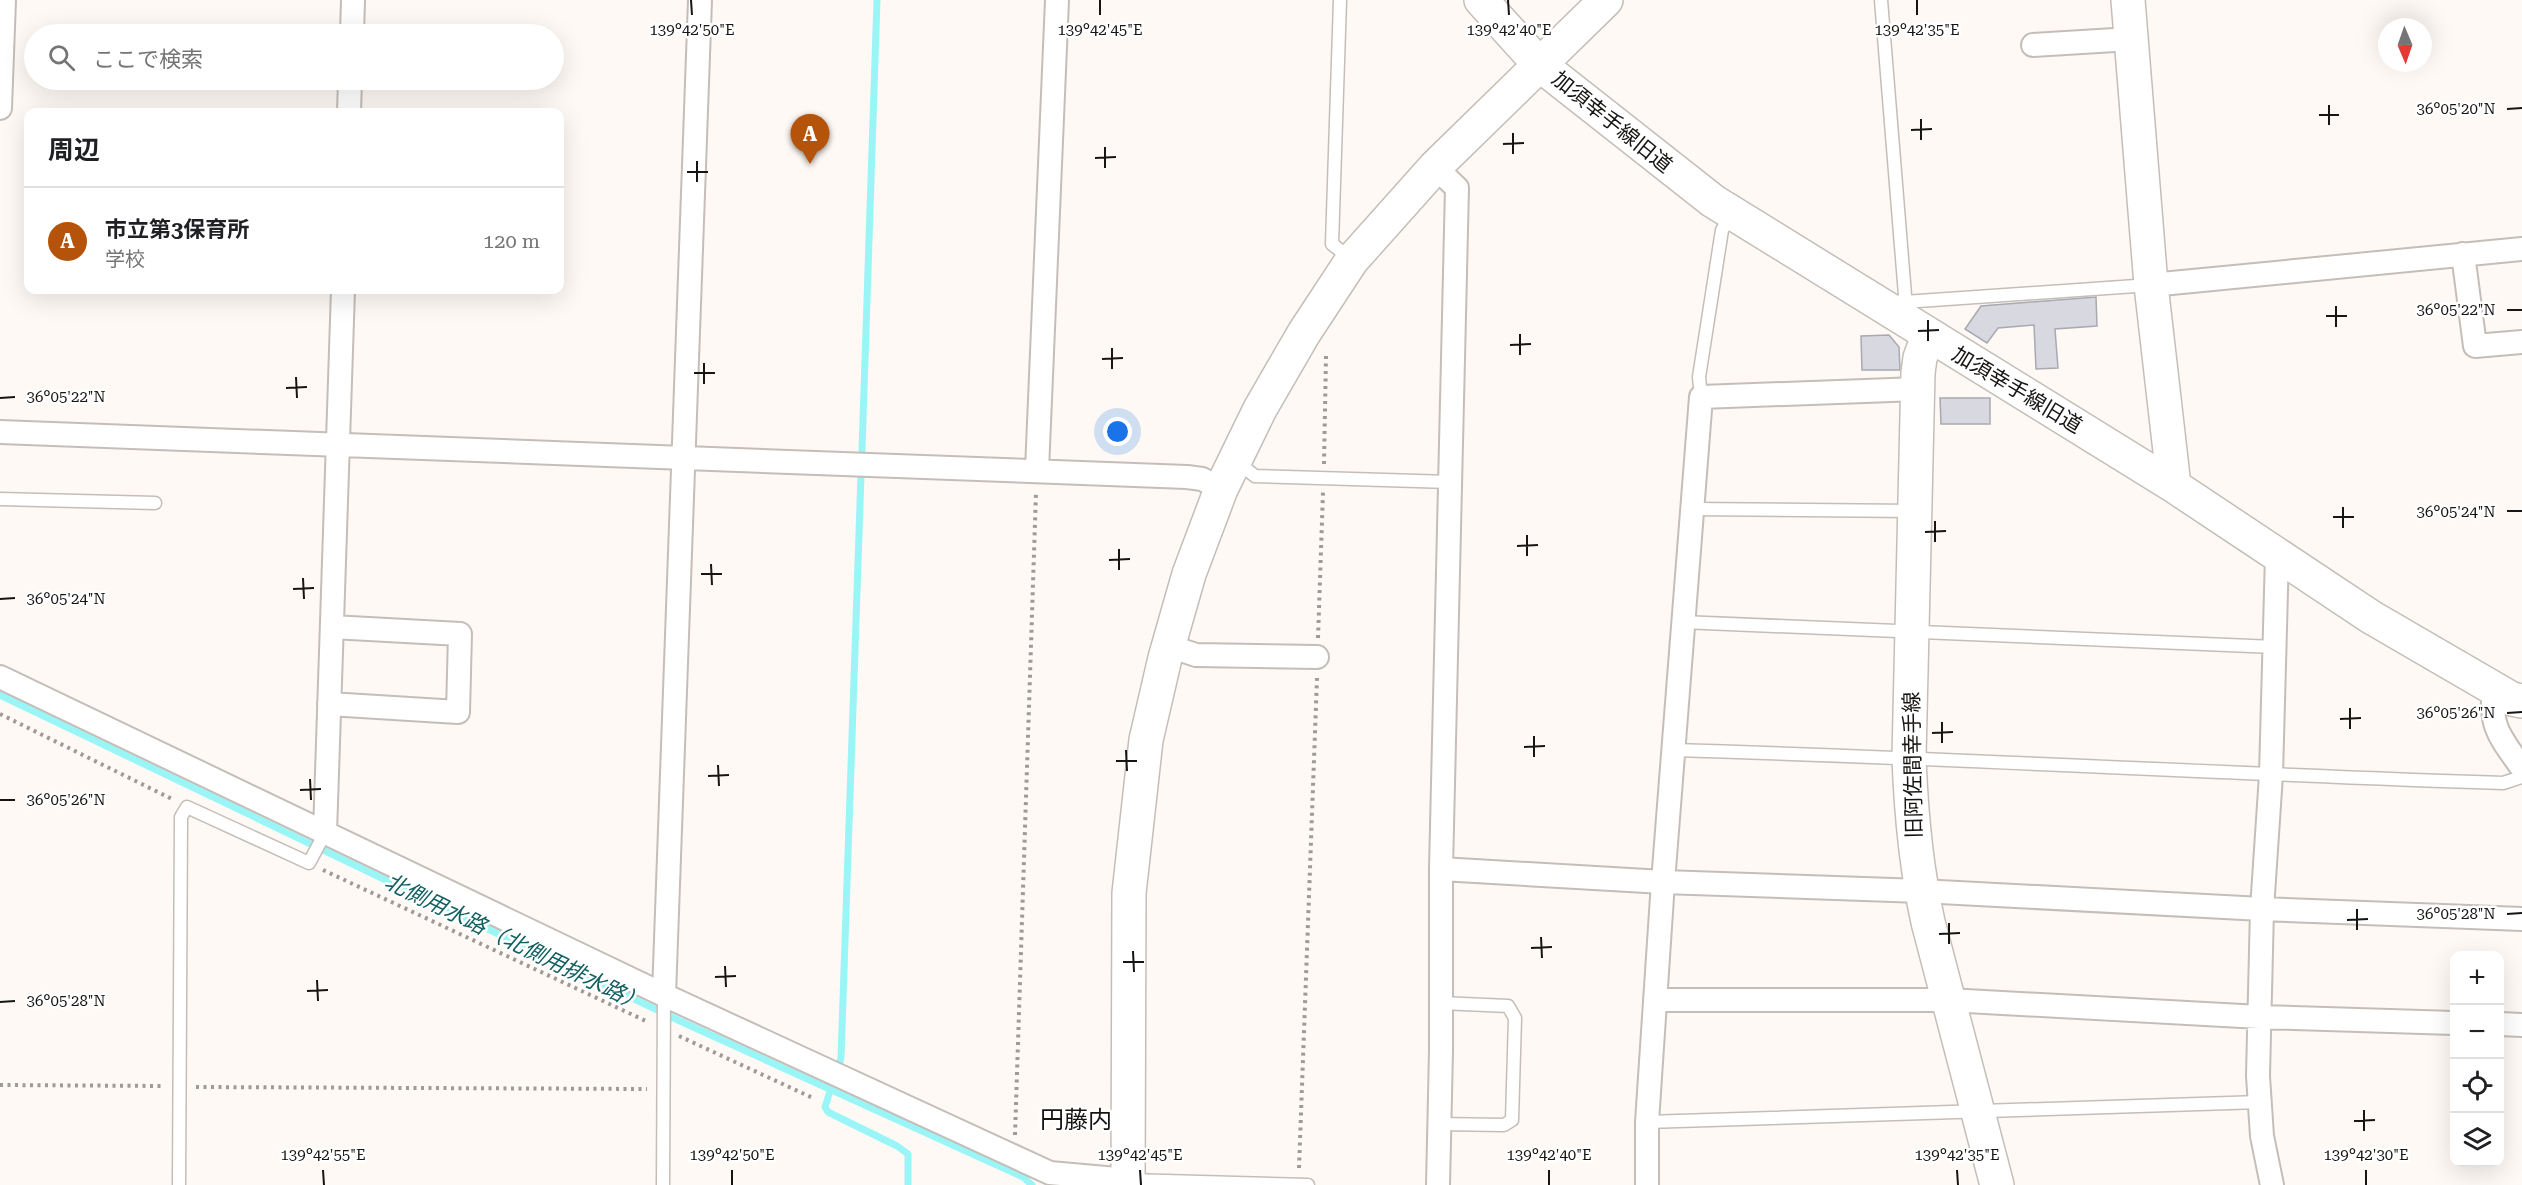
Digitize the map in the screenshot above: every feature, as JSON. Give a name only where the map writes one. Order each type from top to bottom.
[{"type":"street","points":[[0,108],[4,0]]},
{"type":"street","points":[[352,24],[353,0]]},
{"type":"street","points":[[664,995],[700,0]]},
{"type":"street","points":[[1037,470],[1057,0]]},
{"type":"street","name":"加須幸手線旧道","points":[[1481,0],[1539,64],[1660,162],[1733,214],[1901,309],[1928,336],[2174,486],[2371,616],[2508,694]]},
{"type":"street","points":[[2128,0],[2151,285],[2174,486]]},
{"type":"street","points":[[0,677],[322,838],[1050,1173],[1128,1182],[1129,893],[1146,740],[1189,574],[1228,475],[1260,409],[1304,333],[1352,260],[1435,167],[1539,64],[1594,4]]},
{"type":"street","points":[[2033,45],[2131,39]]},
{"type":"street","points":[[349,108],[350,90]]},
{"type":"street","points":[[1435,167],[1457,188],[1441,868],[1438,1185]]},
{"type":"street","points":[[2151,285],[2522,249]]},
{"type":"street","points":[[2463,254],[2475,346],[2522,342]]},
{"type":"street","points":[[322,838],[332,627],[343,294]]},
{"type":"street","name":"旧阿佐間幸手線","points":[[1928,336],[1920,358],[1918,389],[1909,757],[1911,813],[1921,891],[1997,1185]]},
{"type":"street","points":[[1647,1185],[1647,1122],[1663,882],[1701,397],[1918,389]]},
{"type":"street","points":[[0,432],[1037,470],[1202,479],[1228,475]]},
{"type":"street","points":[[2272,1185],[2262,1136],[2260,1017],[2262,909],[2271,776],[2277,555]]},
{"type":"street","points":[[329,705],[458,712],[460,634],[332,627]]},
{"type":"street","points":[[1169,646],[1196,655],[1317,657]]},
{"type":"street","points":[[2508,694],[2492,707],[2494,722],[2502,739],[2522,768]]},
{"type":"street","points":[[1441,868],[1663,882],[1921,891],[2262,909],[2522,919]]},
{"type":"street","points":[[1655,1000],[1948,1000],[2260,1017],[2450,1023]]},
{"type":"street","points":[[2504,1024],[2522,1025]]},
{"type":"lane","points":[[1340,0],[1332,244],[1352,260]]},
{"type":"lane","points":[[1881,0],[1901,309],[2151,285]]},
{"type":"lane","points":[[1701,397],[1699,377],[1722,230],[1733,214]]},
{"type":"lane","points":[[1228,475],[1450,482]]},
{"type":"lane","points":[[0,499],[155,503]]},
{"type":"lane","points":[[1691,509],[1915,511]]},
{"type":"lane","points":[[1682,622],[2275,647]]},
{"type":"lane","points":[[1674,750],[1909,757],[2271,776],[2503,783],[2522,777]]},
{"type":"lane","points":[[178,1185],[181,817],[187,807],[310,860],[322,838]]},
{"type":"lane","points":[[663,1185],[664,995]]},
{"type":"lane","points":[[1439,1124],[1504,1125],[1512,1120],[1515,1018],[1508,1006],[1441,1003]]},
{"type":"lane","points":[[1647,1122],[2260,1102]]},
{"type":"lane","points":[[1128,1182],[1308,1185]]},
{"type":"path","points":[[1299,1185],[1326,356],[1304,333]]},
{"type":"path","points":[[1014,1156],[1037,470]]},
{"type":"path","points":[[0,714],[187,807]]},
{"type":"path","points":[[310,860],[627,1013]]},
{"type":"path","points":[[700,1046],[815,1099]]},
{"type":"path","points":[[0,1085],[663,1089]]},
{"type":"building","points":[[2096,297],[2097,326],[2055,329],[2058,368],[2036,369],[2034,325],[1998,328],[1987,343],[1965,329],[1981,306]]},
{"type":"building","points":[[1889,335],[1899,347],[1900,370],[1862,370],[1861,336]]},
{"type":"building","points":[[1940,398],[1990,398],[1990,424],[1941,424]]},
{"type":"waterway","points":[[862,450],[877,0]]},
{"type":"waterway","points":[[837,1072],[841,1058],[861,475]]},
{"type":"waterway","name":"北側用水路（北側用排水路）","points":[[0,695],[680,1021],[1023,1177],[1032,1185]]},
{"type":"waterway","points":[[832,1085],[825,1107],[828,1112],[897,1146],[908,1154],[908,1185]]},
{"type":"place","name":"市立第3保育所","points":[[810,164]]},
{"type":"district","name":"円藤内","points":[[1076,1120]]}]
